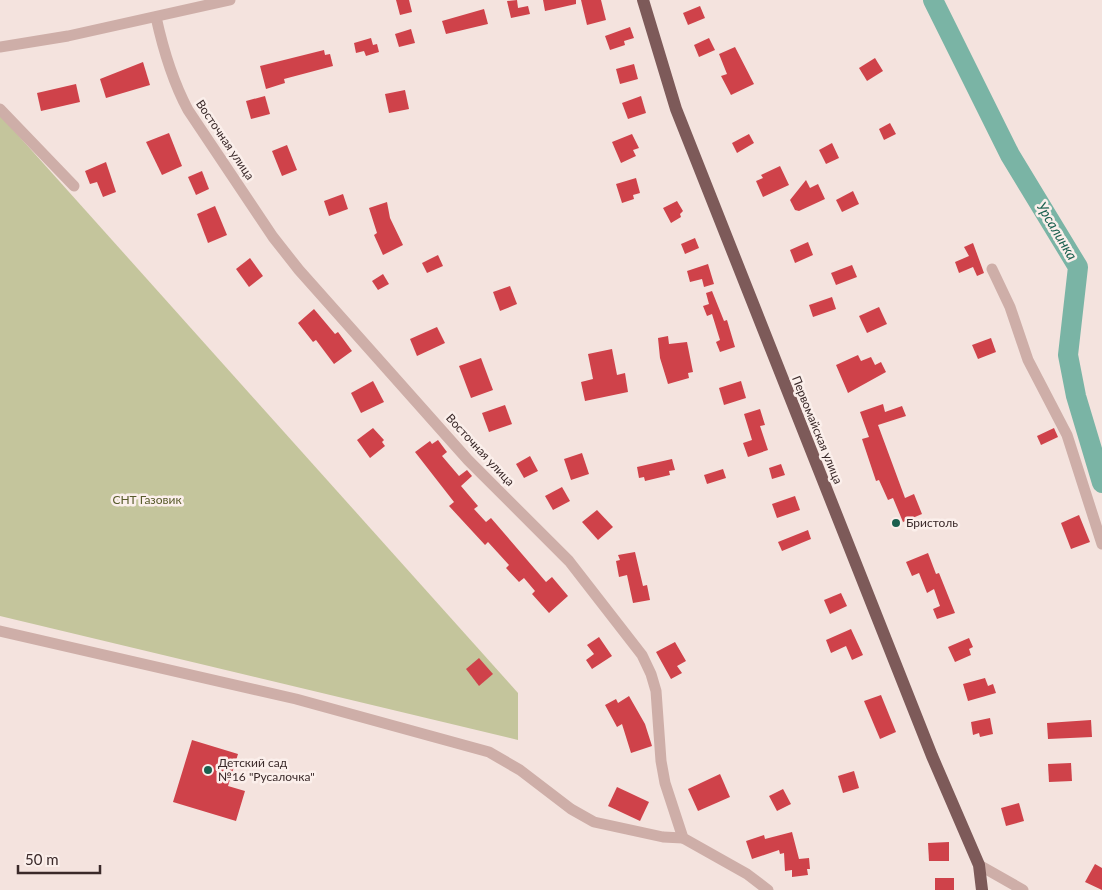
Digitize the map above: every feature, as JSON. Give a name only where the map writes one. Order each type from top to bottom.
[{"type":"main road","name":"Первомайская улица","points":[[643,0],[676,110],[932,756],[978,865],[982,890]]},
{"type":"street","points":[[0,47],[68,36],[230,0]]},
{"type":"street","name":"Восточная улица","points":[[156,16],[164,51],[178,92],[188,110],[298,270],[468,460],[568,561],[642,655],[656,691],[661,761],[683,838]]},
{"type":"street","points":[[0,109],[74,186]]},
{"type":"street","points":[[992,269],[1010,307],[1028,360],[1067,435],[1102,544]]},
{"type":"street","points":[[0,631],[296,699],[489,752],[520,770],[571,809],[594,822],[663,837],[683,838],[747,874],[768,890]]},
{"type":"street","points":[[978,865],[1023,890]]},
{"type":"green space","name":"СНТ Газовик","points":[[0,115],[518,693],[518,740],[0,616]]},
{"type":"building","points":[[396,0],[409,0],[412,12],[400,15]]},
{"type":"building","points":[[517,0],[518,8],[528,6],[530,14],[511,18],[507,1]]},
{"type":"building","points":[[543,0],[576,0],[576,4],[545,11]]},
{"type":"building","points":[[581,0],[601,0],[606,20],[587,25]]},
{"type":"building","points":[[700,6],[705,18],[688,25],[683,13]]},
{"type":"building","points":[[484,9],[488,24],[446,34],[442,21]]},
{"type":"building","points":[[630,27],[634,38],[624,41],[625,45],[610,50],[605,36]]},
{"type":"building","points":[[411,29],[415,43],[399,47],[395,34]]},
{"type":"building","points":[[371,38],[373,45],[377,44],[379,52],[366,56],[364,51],[356,53],[354,43]]},
{"type":"building","points":[[709,38],[715,50],[699,57],[694,45]]},
{"type":"building","points":[[735,47],[754,84],[731,95],[721,76],[727,74],[719,54]]},
{"type":"building","points":[[324,50],[325,55],[330,54],[333,66],[284,79],[285,83],[266,89],[260,66]]},
{"type":"building","points":[[875,58],[883,71],[867,81],[859,68]]},
{"type":"building","points":[[143,62],[150,85],[106,98],[100,79]]},
{"type":"building","points":[[634,64],[638,79],[620,84],[616,69]]},
{"type":"building","points":[[76,84],[80,102],[41,111],[37,93]]},
{"type":"building","points":[[405,90],[409,109],[389,113],[385,94]]},
{"type":"building","points":[[265,96],[270,114],[251,119],[246,101]]},
{"type":"building","points":[[641,96],[646,113],[628,119],[622,103]]},
{"type":"building","points":[[890,123],[896,134],[884,140],[879,129]]},
{"type":"building","points":[[169,133],[182,166],[162,175],[146,142]]},
{"type":"building","points":[[632,134],[639,148],[633,150],[636,156],[621,163],[612,142]]},
{"type":"building","points":[[749,134],[754,143],[737,153],[732,143]]},
{"type":"building","points":[[832,143],[839,158],[826,164],[819,150]]},
{"type":"building","points":[[287,145],[297,170],[282,176],[272,151]]},
{"type":"building","points":[[106,162],[116,192],[103,197],[97,182],[90,184],[85,171]]},
{"type":"building","points":[[780,166],[789,185],[763,197],[756,181],[763,178],[761,175]]},
{"type":"building","points":[[202,171],[209,189],[196,195],[188,177]]},
{"type":"building","points":[[636,178],[640,193],[633,195],[634,199],[622,203],[616,184]]},
{"type":"building","points":[[806,180],[810,188],[818,184],[825,199],[799,211],[795,210],[790,200]]},
{"type":"building","points":[[853,191],[859,204],[842,212],[836,200]]},
{"type":"building","points":[[343,194],[348,209],[329,216],[324,201]]},
{"type":"building","points":[[677,201],[683,211],[680,214],[681,217],[671,223],[663,208]]},
{"type":"building","points":[[387,202],[390,218],[403,245],[383,255],[374,235],[377,233],[369,208]]},
{"type":"building","points":[[215,206],[227,235],[208,243],[197,214]]},
{"type":"building","points":[[695,238],[699,248],[685,254],[681,244]]},
{"type":"building","points":[[808,242],[813,255],[795,263],[790,250]]},
{"type":"building","points":[[973,243],[984,273],[977,276],[973,267],[959,273],[955,262],[969,256],[964,247]]},
{"type":"building","points":[[438,255],[443,266],[427,273],[422,263]]},
{"type":"building","points":[[250,258],[263,276],[249,287],[236,269]]},
{"type":"building","points":[[708,264],[714,284],[704,287],[702,279],[690,282],[687,271]]},
{"type":"building","points":[[852,265],[857,277],[836,285],[831,273]]},
{"type":"building","points":[[383,274],[389,284],[378,290],[372,281]]},
{"type":"building","points":[[510,286],[517,304],[500,311],[493,292]]},
{"type":"building","points":[[712,291],[724,321],[727,320],[735,347],[720,352],[716,342],[720,340],[712,314],[707,316],[703,306],[709,304],[706,293]]},
{"type":"building","points":[[832,297],[836,309],[813,317],[809,305]]},
{"type":"building","points":[[879,307],[887,324],[867,333],[859,316]]},
{"type":"building","points":[[314,309],[335,334],[338,332],[352,351],[334,364],[316,340],[313,342],[298,323]]},
{"type":"building","points":[[437,327],[445,343],[417,356],[410,339]]},
{"type":"building","points":[[668,336],[669,344],[687,342],[693,372],[688,373],[689,378],[668,384],[660,358],[658,338]]},
{"type":"building","points":[[991,338],[996,352],[978,359],[972,345]]},
{"type":"building","points":[[612,349],[617,375],[625,373],[628,392],[585,401],[581,382],[593,379],[588,354]]},
{"type":"building","points":[[858,355],[861,361],[871,357],[875,365],[881,362],[886,372],[848,393],[836,365]]},
{"type":"building","points":[[481,358],[493,390],[471,398],[459,366]]},
{"type":"building","points":[[373,381],[384,402],[361,413],[351,393]]},
{"type":"building","points":[[741,381],[746,398],[724,405],[719,388]]},
{"type":"building","points":[[883,404],[885,412],[902,406],[906,416],[878,425],[905,498],[914,494],[922,514],[903,522],[893,498],[888,500],[879,480],[876,481],[862,439],[869,437],[860,412]]},
{"type":"building","points":[[505,405],[512,424],[489,432],[482,413]]},
{"type":"building","points":[[760,409],[765,425],[760,426],[768,450],[748,457],[743,443],[752,440],[744,414]]},
{"type":"building","points":[[373,428],[384,440],[382,442],[385,446],[370,458],[357,440]]},
{"type":"building","points":[[1054,428],[1058,437],[1041,445],[1037,436]]},
{"type":"building","points":[[438,440],[447,452],[442,456],[459,476],[467,470],[472,476],[461,486],[478,506],[474,509],[486,522],[491,518],[546,582],[552,577],[568,596],[549,613],[532,594],[535,591],[524,578],[519,582],[506,568],[509,565],[488,542],[485,545],[449,506],[454,502],[415,452],[430,441],[432,444]]},
{"type":"building","points":[[582,453],[589,474],[571,480],[564,459]]},
{"type":"building","points":[[530,456],[538,471],[524,478],[516,464]]},
{"type":"building","points":[[672,459],[675,470],[669,471],[670,475],[645,481],[644,477],[639,478],[637,467]]},
{"type":"building","points":[[781,464],[785,475],[772,479],[769,468]]},
{"type":"building","points":[[723,469],[726,478],[707,484],[704,475]]},
{"type":"building","points":[[562,487],[570,501],[553,510],[545,496]]},
{"type":"building","points":[[795,496],[800,510],[777,518],[772,504]]},
{"type":"building","points":[[597,510],[613,527],[598,540],[582,522]]},
{"type":"building","points":[[1079,515],[1090,542],[1071,549],[1061,523]]},
{"type":"building","points":[[808,530],[811,539],[782,551],[778,542]]},
{"type":"building","points":[[635,552],[643,586],[647,585],[650,600],[633,603],[627,575],[619,577],[616,561],[620,560],[618,555]]},
{"type":"building","points":[[928,553],[936,574],[939,573],[955,613],[937,619],[933,609],[940,606],[934,589],[927,593],[919,573],[912,576],[906,562]]},
{"type":"building","points":[[841,593],[847,606],[830,614],[824,600]]},
{"type":"building","points":[[851,629],[863,655],[852,660],[846,646],[831,653],[826,640]]},
{"type":"building","points":[[599,637],[612,656],[592,669],[586,660],[594,654],[587,645]]},
{"type":"building","points":[[969,638],[973,647],[969,649],[971,655],[955,662],[948,647]]},
{"type":"building","points":[[675,642],[686,661],[677,666],[682,673],[671,679],[656,652]]},
{"type":"building","points":[[479,658],[493,674],[479,686],[466,669]]},
{"type":"building","points":[[985,678],[988,686],[993,684],[996,693],[968,701],[963,684]]},
{"type":"building","points":[[881,695],[896,732],[880,739],[864,701]]},
{"type":"building","points":[[629,696],[645,724],[652,746],[631,753],[622,724],[617,727],[605,705],[616,699],[618,703]]},
{"type":"building","points":[[990,718],[993,734],[980,737],[979,733],[973,735],[971,722]]},
{"type":"building","points":[[1091,720],[1092,737],[1048,739],[1047,723]]},
{"type":"building","name":"Детский сад №16 \"Русалочка\"","points":[[192,740],[238,754],[228,786],[245,791],[236,821],[173,802]]},
{"type":"building","points":[[1071,763],[1072,781],[1049,782],[1048,764]]},
{"type":"building","points":[[854,771],[859,788],[843,793],[838,776]]},
{"type":"building","points":[[720,774],[730,797],[698,811],[688,789]]},
{"type":"building","points":[[617,787],[649,802],[640,821],[608,806]]},
{"type":"building","points":[[783,789],[791,804],[777,811],[769,796]]},
{"type":"building","points":[[1019,803],[1024,821],[1006,826],[1001,808]]},
{"type":"building","points":[[792,832],[799,859],[809,858],[810,869],[807,869],[808,875],[792,877],[792,870],[785,871],[784,853],[780,854],[779,850],[752,859],[746,841],[764,835],[765,839]]},
{"type":"building","points":[[949,842],[949,861],[929,861],[928,843]]},
{"type":"building","points":[[1095,864],[1102,868],[1102,890],[1085,882]]},
{"type":"building","points":[[935,878],[954,878],[954,890],[935,890]]},
{"type":"waterway","name":"Урсалинка","points":[[933,0],[1010,155],[1078,267],[1068,355],[1076,396],[1102,483]]},
{"type":"place","name":"Бристоль","points":[[896,523]]},
{"type":"place","name":"Детский сад №16 \"Русалочка\"","points":[[208,770]]}]
